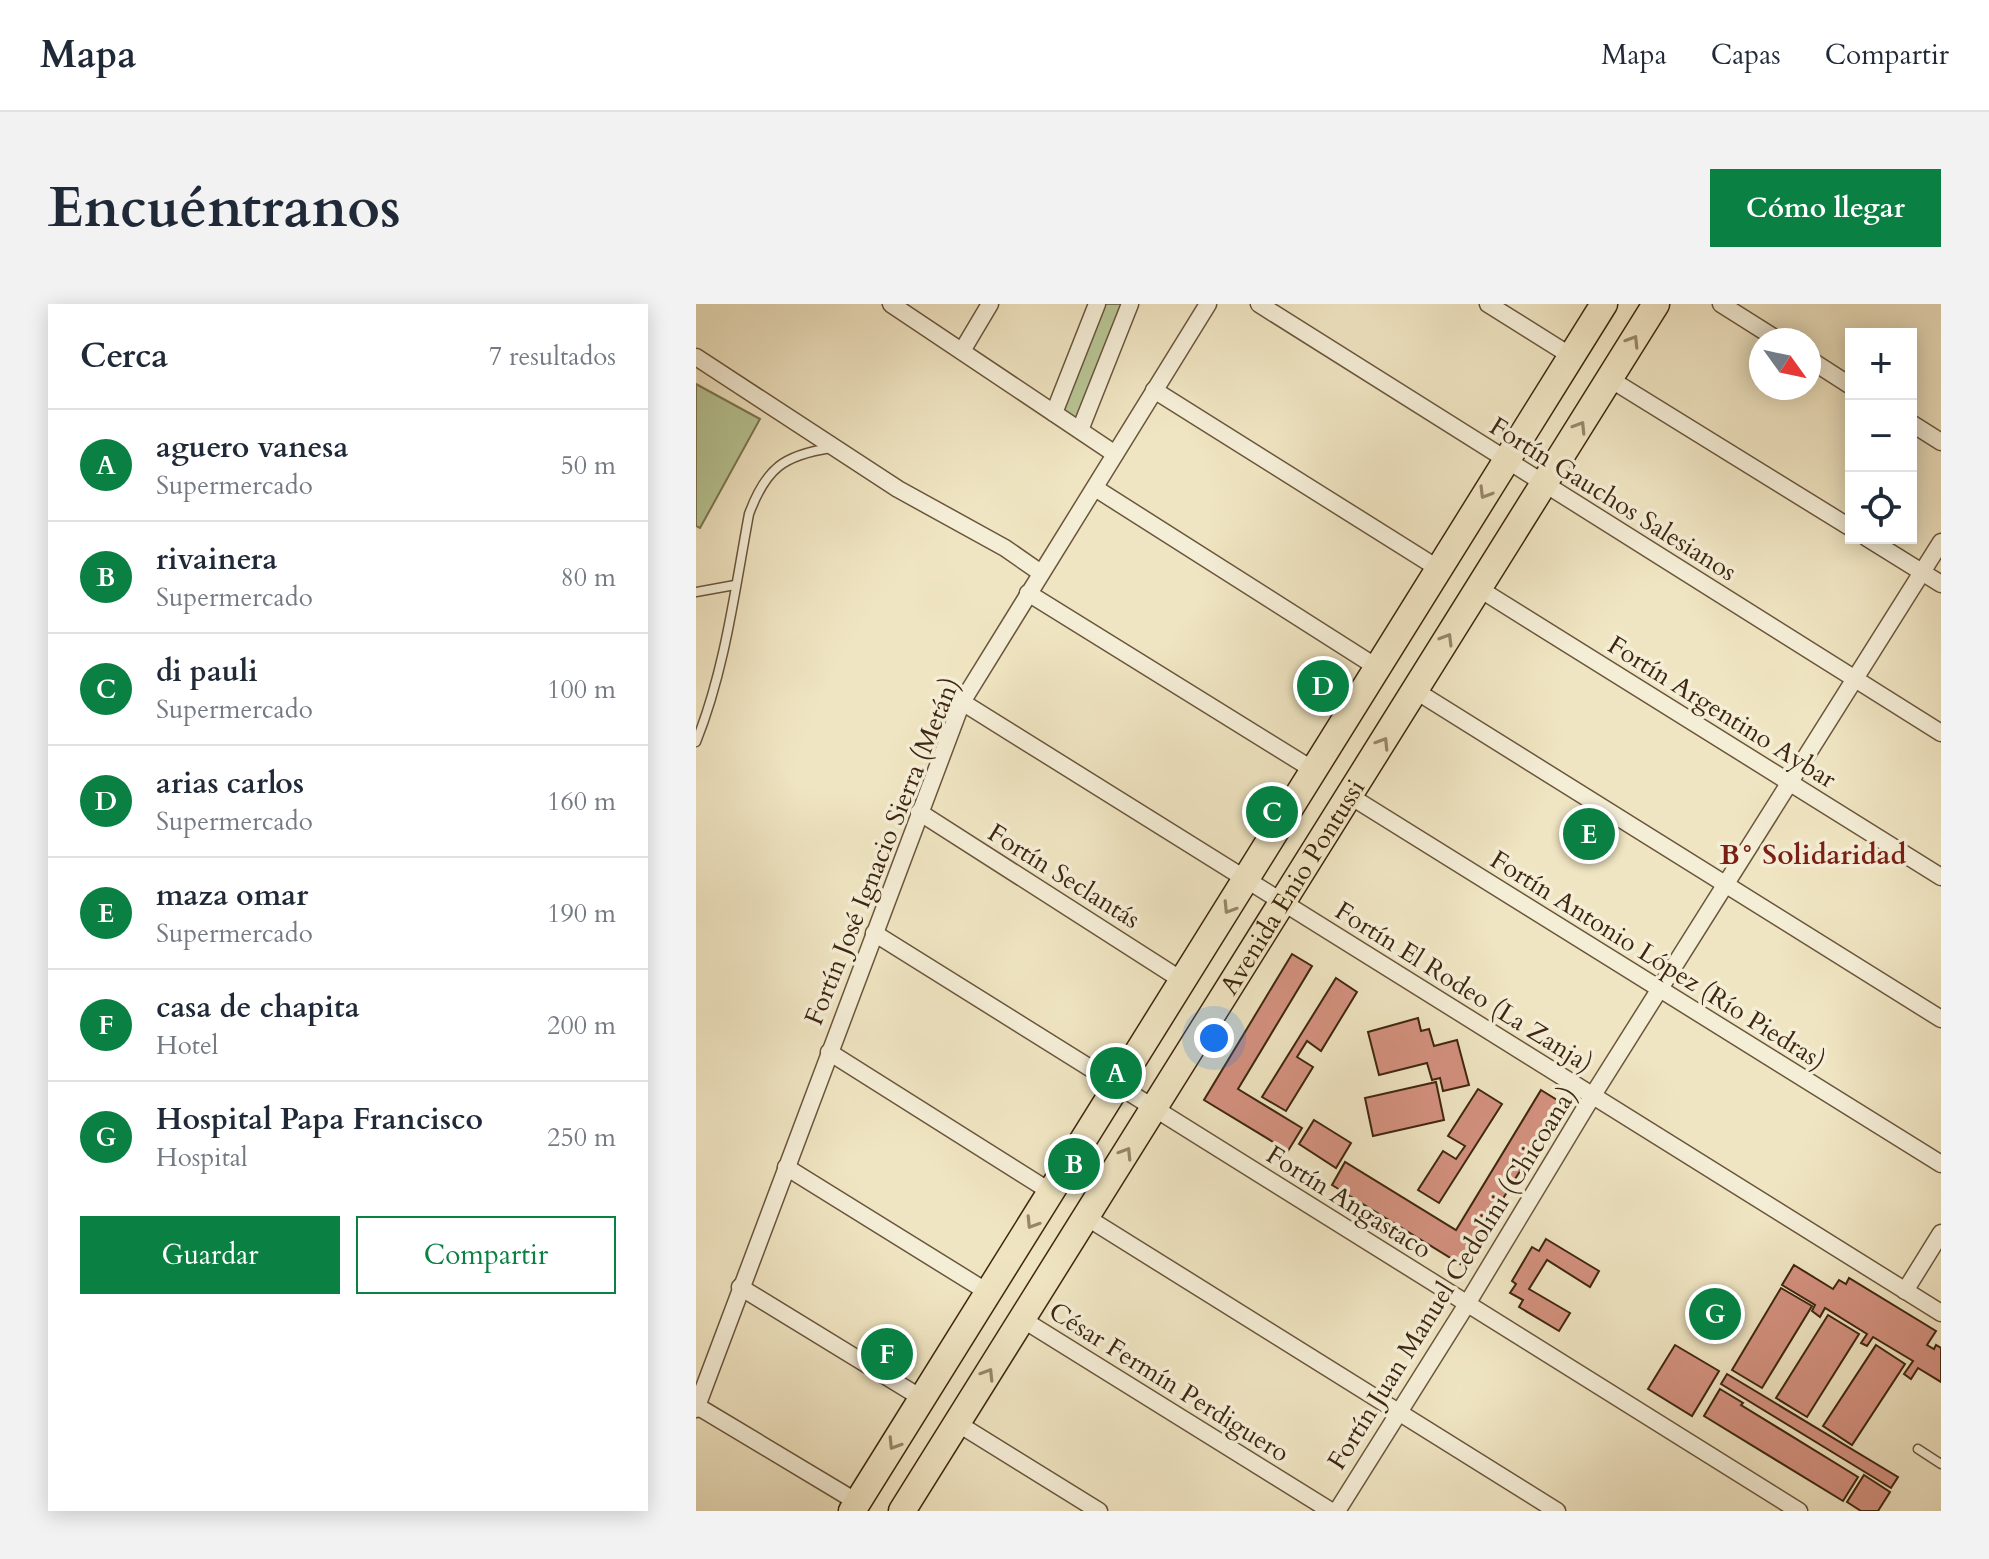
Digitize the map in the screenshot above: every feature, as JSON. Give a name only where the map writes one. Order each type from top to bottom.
[{"type":"main road","name":"Avenida Enio Pontussi","points":[[854,1507],[1604,304]]},
{"type":"main road","name":"Avenida Enio Pontussi","points":[[902,1511],[1656,304]]},
{"type":"street","points":[[891,304],[1115,454]]},
{"type":"street","points":[[962,351],[990,304]]},
{"type":"street","points":[[1054,413],[1097,304]]},
{"type":"street","points":[[1080,430],[1130,304]]},
{"type":"street","name":"Fortín José Ignacio Sierra (Metán)","points":[[697,1408],[962,702],[1208,304]]},
{"type":"street","name":"Fortín Gauchos Salesianos","points":[[1259,304],[1941,733]]},
{"type":"street","points":[[1488,304],[1571,356]]},
{"type":"street","points":[[1721,304],[1759,328]]},
{"type":"street","points":[[696,357],[898,489],[1005,548],[1041,573]]},
{"type":"street","points":[[1821,367],[1845,382]]},
{"type":"street","points":[[1610,379],[1845,524]]},
{"type":"street","points":[[1154,390],[1439,569]]},
{"type":"street","points":[[1917,427],[1941,442]]},
{"type":"street","points":[[1095,488],[1378,668]]},
{"type":"street","name":"Fortín Juan Manuel Cedolini (Chicoana)","points":[[1334,1511],[1467,1304],[1593,1095],[1941,542]]},
{"type":"street","points":[[1877,544],[1941,584]]},
{"type":"street","name":"Fortín Argentino Aybar","points":[[1478,588],[1941,877]]},
{"type":"street","points":[[1028,593],[1315,771]]},
{"type":"street","points":[[1416,691],[1941,1019]]},
{"type":"street","name":"Fortín El Rodeo (La Zanja)","points":[[962,702],[1941,1313]]},
{"type":"street","name":"Fortín Antonio López (Río Piedras)","points":[[1350,796],[1941,1164]]},
{"type":"street","name":"Fortín Seclantás","points":[[919,812],[1183,981]]},
{"type":"street","name":"Fortín Angastaco","points":[[874,933],[1467,1304],[1774,1504],[1799,1511]]},
{"type":"street","points":[[829,1052],[1051,1192]]},
{"type":"street","points":[[786,1167],[989,1293]]},
{"type":"street","points":[[1086,1217],[1557,1511]]},
{"type":"street","points":[[1905,1291],[1941,1233]]},
{"type":"street","points":[[740,1287],[923,1399]]},
{"type":"street","name":"César Fermín Perdiguero","points":[[1022,1319],[1334,1511]]},
{"type":"street","points":[[697,1408],[854,1507]]},
{"type":"street","points":[[957,1423],[1099,1511]]},
{"type":"lane","points":[[696,742],[725,641],[749,514],[764,482],[777,466],[790,457],[836,447]]},
{"type":"lane","points":[[696,592],[735,585]]},
{"type":"lane","points":[[1918,1449],[1941,1464]]},
{"type":"green space","points":[[1097,304],[1128,304],[1078,429],[1054,413]]},
{"type":"green space","points":[[696,384],[760,419],[700,528],[696,526]]},
{"type":"building","points":[[1292,954],[1312,966],[1238,1089],[1302,1128],[1288,1151],[1204,1100]]},
{"type":"building","points":[[1336,978],[1357,992],[1321,1051],[1307,1041],[1297,1057],[1313,1067],[1286,1111],[1262,1097]]},
{"type":"building","points":[[1418,1018],[1421,1031],[1429,1029],[1434,1046],[1457,1040],[1469,1085],[1443,1091],[1440,1078],[1432,1080],[1427,1063],[1379,1075],[1368,1032]]},
{"type":"building","points":[[1436,1082],[1444,1120],[1373,1136],[1365,1098]]},
{"type":"building","points":[[1478,1089],[1502,1104],[1439,1203],[1418,1190],[1443,1151],[1456,1159],[1465,1146],[1448,1136]]},
{"type":"building","points":[[1541,1090],[1562,1103],[1462,1265],[1332,1185],[1345,1162],[1456,1230]]},
{"type":"building","points":[[1314,1120],[1351,1143],[1336,1168],[1299,1144]]},
{"type":"building","points":[[1546,1239],[1599,1271],[1590,1287],[1547,1260],[1529,1289],[1570,1313],[1559,1331],[1519,1307],[1523,1300],[1510,1293],[1516,1284],[1512,1281],[1532,1247],[1539,1251]]},
{"type":"building","points":[[1794,1265],[1833,1289],[1839,1280],[1846,1284],[1849,1278],[1936,1331],[1927,1345],[1934,1349],[1936,1345],[1941,1348],[1941,1382],[1918,1368],[1911,1379],[1904,1374],[1913,1361],[1873,1337],[1867,1346],[1861,1343],[1867,1334],[1825,1308],[1820,1317],[1812,1311],[1815,1305],[1782,1285]]},
{"type":"building","points":[[1781,1288],[1812,1306],[1762,1388],[1732,1370]]},
{"type":"building","points":[[1828,1315],[1859,1334],[1807,1417],[1776,1398]]},
{"type":"building","points":[[1675,1345],[1719,1371],[1692,1416],[1648,1389]]},
{"type":"building","points":[[1876,1345],[1905,1364],[1852,1445],[1823,1426]]},
{"type":"building","points":[[1727,1374],[1898,1477],[1891,1488],[1721,1384]]},
{"type":"building","points":[[1720,1389],[1858,1477],[1843,1501],[1704,1416]]},
{"type":"building","points":[[1864,1475],[1890,1492],[1878,1511],[1861,1511],[1847,1502]]},
{"type":"place","name":"arias carlos","points":[[1323,686]]},
{"type":"place","name":"di pauli","points":[[1272,812]]},
{"type":"place","name":"maza omar","points":[[1589,834]]},
{"type":"place","name":"aguero vanesa","points":[[1116,1073]]},
{"type":"place","name":"rivainera","points":[[1074,1164]]},
{"type":"place","name":"Hospital Papa Francisco","points":[[1715,1314]]},
{"type":"place","name":"casa de chapita","points":[[887,1354]]},
{"type":"district","name":"B° Solidaridad","points":[[1813,855]]}]
